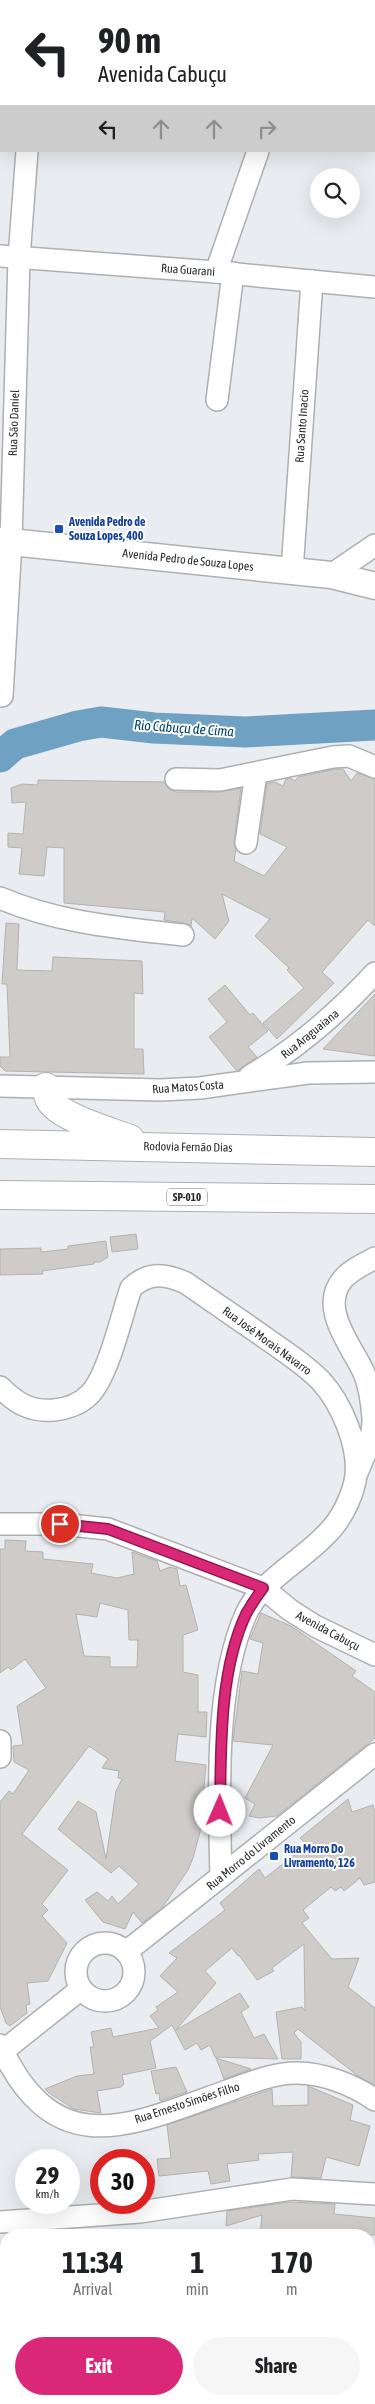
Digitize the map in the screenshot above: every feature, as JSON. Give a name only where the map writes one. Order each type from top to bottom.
[{"type":"highway","points":[[46,1087],[49,1099],[54,1107],[84,1122],[150,1146]]},
{"type":"highway","name":"Rodovia Fernão Dias","points":[[0,1144],[375,1152]]},
{"type":"highway","name":"SP-010","points":[[0,1195],[375,1199]]},
{"type":"main road","name":"Avenida Pedro de Souza Lopes","points":[[6,542],[331,575],[375,586]]},
{"type":"street","name":"Rua São Daniel","points":[[2,696],[6,542],[9,257],[27,152]]},
{"type":"street","points":[[217,400],[224,273],[258,152]]},
{"type":"street","name":"Rua Guarani","points":[[9,257],[224,273],[375,287]]},
{"type":"street","name":"Rua Santo Inacio","points":[[292,571],[312,281]]},
{"type":"street","points":[[331,575],[375,544]]},
{"type":"street","points":[[176,779],[220,780],[333,757],[355,758],[375,767]]},
{"type":"street","points":[[246,843],[256,773]]},
{"type":"street","points":[[0,898],[26,909],[61,918],[184,935]]},
{"type":"street","name":"Rua Araguaiana","points":[[236,1084],[276,1061],[303,1042],[348,1002],[375,973]]},
{"type":"street","name":"Rua Matos Costa","points":[[0,1086],[160,1090],[236,1084],[308,1073],[375,1072]]},
{"type":"street","points":[[356,1475],[372,1435],[373,1417],[365,1375],[334,1313],[335,1293],[342,1280],[353,1270],[375,1258]]},
{"type":"street","name":"Rua José Morais Navarro","points":[[0,1386],[26,1408],[41,1411],[60,1409],[77,1403],[89,1395],[101,1376],[131,1288],[140,1280],[151,1276],[169,1276],[186,1283],[296,1360],[321,1381],[336,1404],[347,1427],[354,1452],[356,1475],[338,1521],[321,1542],[263,1588],[246,1613],[234,1647],[220,1767],[221,1876]]},
{"type":"street","name":"Avenida Cabuçu","points":[[0,1524],[60,1524],[108,1529],[263,1588],[290,1610],[315,1626],[375,1655]]},
{"type":"street","points":[[0,1741],[0,1757]]},
{"type":"street","name":"Rua Morro do Livramento","points":[[126,1952],[375,1754]]},
{"type":"street","points":[[109,1943],[126,1952],[134,1969],[129,1988],[123,1995],[115,1999],[96,2000],[81,1989],[75,1970],[83,1952],[90,1946],[109,1943]]},
{"type":"street","points":[[1,2048],[81,1989]]},
{"type":"street","name":"Rua Ernesto Simões Filho","points":[[1,2048],[22,2085],[37,2102],[62,2119],[77,2124],[132,2122],[154,2117],[254,2081],[279,2074],[297,2072],[325,2077],[346,2085],[375,2100]]},
{"type":"street","points":[[0,2222],[140,2212],[292,2189],[375,2194]]},
{"type":"building","points":[[343,769],[351,781],[357,773],[375,779],[375,926],[368,920],[322,972],[334,983],[277,1039],[263,1023],[304,988],[287,970],[289,968],[255,936],[270,919],[222,894],[229,921],[215,939],[192,918],[191,926],[164,920],[165,912],[64,903],[64,848],[47,847],[44,876],[19,874],[22,848],[8,847],[8,833],[23,834],[26,802],[12,803],[11,788],[22,784],[38,785],[38,780],[164,782],[169,789],[176,792],[220,792],[241,788],[234,841],[236,850],[234,861],[264,876],[287,847],[260,834],[267,783],[275,782],[283,786],[286,779],[290,778],[295,781],[298,777]]},
{"type":"building","points":[[6,923],[19,924],[17,970],[52,971],[53,957],[142,961],[143,994],[134,993],[134,1049],[143,1049],[144,1074],[5,1071],[0,1066],[0,1057],[10,1057],[7,984],[2,984]]},
{"type":"building","points":[[225,985],[250,1015],[253,1013],[268,1031],[248,1047],[257,1057],[239,1070],[236,1070],[209,1037],[227,1022],[208,999]]},
{"type":"building","points":[[375,994],[375,1056],[323,1049],[358,1012]]},
{"type":"building","points":[[136,1234],[138,1249],[112,1252],[110,1237]]},
{"type":"building","points":[[106,1241],[108,1257],[100,1262],[94,1262],[94,1264],[42,1271],[43,1274],[0,1275],[0,1249],[41,1248],[41,1252],[68,1249],[68,1246]]},
{"type":"building","points":[[5,1540],[26,1541],[25,1551],[43,1552],[43,1559],[93,1564],[91,1573],[117,1578],[134,1574],[132,1552],[157,1561],[160,1571],[170,1567],[177,1569],[180,1586],[186,1585],[198,1630],[183,1635],[183,1672],[198,1675],[198,1712],[207,1712],[206,1737],[178,1734],[175,1761],[206,1765],[200,1832],[193,1858],[188,1870],[162,1908],[142,1923],[133,1912],[125,1929],[103,1922],[85,1900],[97,1892],[108,1901],[112,1896],[118,1904],[139,1884],[119,1866],[111,1873],[58,1829],[78,1801],[96,1812],[106,1859],[116,1791],[122,1779],[118,1778],[119,1771],[102,1768],[108,1759],[89,1746],[22,1834],[68,1870],[42,1904],[48,1910],[42,1916],[67,1943],[48,1981],[27,1983],[30,2004],[26,2005],[27,2013],[10,2026],[6,2023],[0,2007],[0,1802],[9,1791],[13,1794],[29,1770],[14,1762],[13,1746],[23,1745],[17,1706],[46,1688],[25,1659],[11,1670],[8,1667],[0,1673],[0,1549],[5,1549]],"holes":[[[100,1603],[128,1610],[129,1640],[138,1640],[137,1667],[110,1667],[110,1657],[84,1656],[76,1614],[97,1617]]]},
{"type":"building","points":[[261,1613],[291,1626],[356,1671],[352,1676],[375,1692],[375,1738],[277,1816],[259,1818],[249,1816],[255,1804],[245,1798],[273,1745],[233,1741],[242,1671],[258,1674],[263,1643],[250,1639]]},
{"type":"building","points":[[348,1799],[352,1812],[373,1805],[375,1813],[375,1882],[364,1885],[360,1878],[344,1891],[341,1887],[335,1891],[331,1887],[303,1910],[309,1918],[302,1923],[332,1959],[359,1958],[348,1987],[375,2008],[375,2085],[358,2076],[298,2029],[294,2033],[301,2042],[301,2059],[282,2059],[276,2012],[302,2007],[305,2011],[304,1944],[272,1968],[274,1971],[257,1980],[232,1948],[205,1971],[216,1983],[176,2030],[240,1993],[249,2007],[241,2012],[254,2038],[264,2034],[278,2059],[215,2057],[210,2045],[201,2050],[197,2043],[185,2050],[172,2025],[150,2041],[156,2068],[122,2075],[124,2084],[121,2087],[97,2091],[101,2113],[74,2109],[45,2089],[77,2076],[94,2074],[90,2047],[94,2047],[91,2032],[111,2028],[113,2037],[159,2028],[150,2016],[158,2010],[156,2007],[178,1992],[160,1976],[177,1958],[169,1953],[225,1910],[220,1903],[259,1869],[265,1878],[307,1845],[300,1838]]},
{"type":"building","points":[[216,2058],[251,2069],[224,2079]]},
{"type":"building","points":[[176,2067],[187,2092],[160,2101],[159,2093],[156,2094],[151,2071]]},
{"type":"building","points":[[308,2086],[353,2105],[350,2120],[370,2126],[359,2166],[326,2157],[321,2178],[291,2177],[293,2152],[258,2154],[259,2160],[227,2164],[230,2181],[211,2184],[208,2171],[159,2176],[157,2159],[171,2158],[167,2125],[272,2089],[273,2106],[308,2105]]},
{"type":"building","points":[[289,2202],[335,2204],[334,2214],[375,2218],[375,2229],[261,2229],[262,2215],[226,2226],[227,2211]]},
{"type":"waterway","name":"Rio Cabuçu de Cima","points":[[0,757],[15,744],[78,726],[101,722],[154,728],[245,732],[375,725]]},
{"type":"place","name":"Avenida Pedro de Souza Lopes, 400","points":[[59,529]]},
{"type":"place","name":"Rua Morro Do Livramento, 126","points":[[274,1856]]},
{"type":"route","points":[[60,1524],[87,1525],[108,1529],[263,1588],[246,1613],[234,1647],[223,1725],[220,1767],[220,1811]]}]
